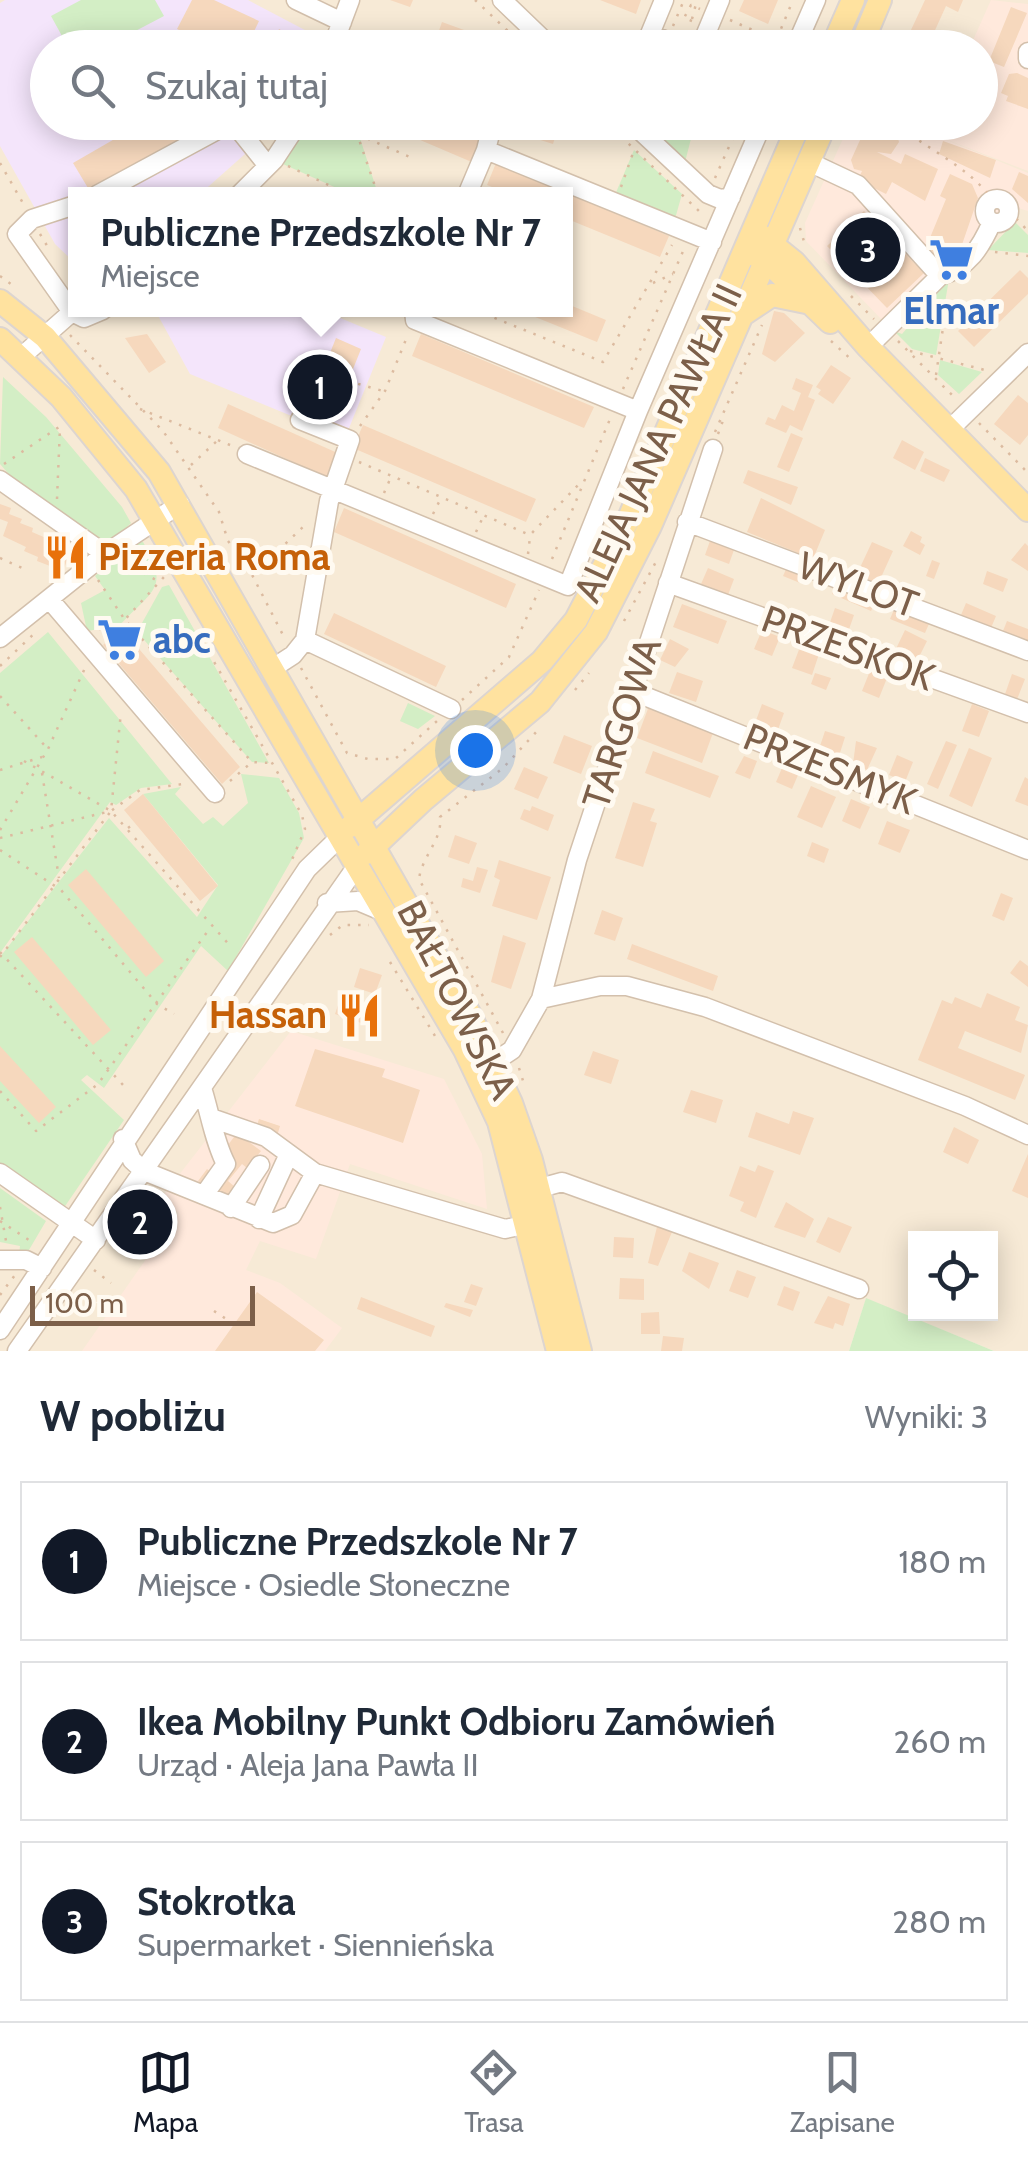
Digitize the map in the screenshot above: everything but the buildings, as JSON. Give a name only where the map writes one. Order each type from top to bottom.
[{"type":"main road","points":[[840,30],[853,0]]},
{"type":"main road","points":[[868,30],[880,0]]},
{"type":"main road","name":"ALEJA JANA PAWŁA II","points":[[359,863],[375,844],[540,702],[596,632],[650,526],[742,315],[794,140]]},
{"type":"main road","points":[[760,246],[785,218],[817,143]]},
{"type":"main road","points":[[760,246],[836,329],[868,347]]},
{"type":"main road","points":[[760,246],[846,318],[868,347],[1028,510]]},
{"type":"main road","name":"ALEJA JANA PAWŁA II","points":[[341,836],[402,769],[542,661],[593,594],[760,246]]},
{"type":"main road","points":[[742,315],[772,295],[785,294],[813,304]]},
{"type":"main road","name":"BAŁTOWSKA","points":[[0,301],[45,337],[130,433],[180,504],[375,844],[540,1188],[580,1351]]},
{"type":"main road","name":"BAŁTOWSKA","points":[[0,339],[101,443],[155,520],[359,863],[378,919],[484,1068],[558,1351]]},
{"type":"main road","points":[[338,780],[376,789],[402,769]]},
{"type":"street","points":[[296,0],[342,22]]},
{"type":"street","points":[[339,30],[350,0]]},
{"type":"street","points":[[502,0],[533,30]]},
{"type":"street","points":[[652,30],[664,0]]},
{"type":"street","points":[[803,30],[816,0]]},
{"type":"street","points":[[705,30],[712,5]]},
{"type":"street","points":[[110,187],[199,140]]},
{"type":"street","points":[[250,140],[271,163]]},
{"type":"street","points":[[246,187],[271,163],[287,140]]},
{"type":"street","points":[[470,187],[488,140]]},
{"type":"street","points":[[650,140],[708,194],[720,199],[731,197]]},
{"type":"street","points":[[247,454],[330,495],[568,586],[638,411],[755,140]]},
{"type":"street","points":[[817,143],[946,274]]},
{"type":"street","points":[[486,150],[712,242]]},
{"type":"street","points":[[992,199],[1006,202],[1014,215],[1002,222],[992,222],[984,211],[992,199]]},
{"type":"street","points":[[68,207],[32,219],[17,234],[68,306]]},
{"type":"street","points":[[868,347],[946,274],[980,250],[992,222]]},
{"type":"street","points":[[20,357],[68,316]]},
{"type":"street","points":[[420,317],[638,411]]},
{"type":"street","points":[[949,430],[1028,354]]},
{"type":"street","points":[[273,668],[294,655],[305,640],[330,495],[347,447],[300,420]]},
{"type":"street","name":"TARGOWA","points":[[484,1068],[526,1032],[541,999],[577,860],[713,449]]},
{"type":"street","points":[[0,480],[106,553]]},
{"type":"street","points":[[0,637],[106,553],[180,504]]},
{"type":"street","points":[[600,504],[630,516]]},
{"type":"street","name":"WYLOT","points":[[687,522],[1028,651]]},
{"type":"street","name":"PRZESKOK","points":[[668,583],[1028,713]]},
{"type":"street","points":[[50,600],[215,794]]},
{"type":"street","points":[[305,640],[450,709]]},
{"type":"street","name":"PRZESMYK","points":[[632,691],[1028,850]]},
{"type":"street","name":"ALEJA JANA PAWŁA II","points":[[1,1328],[72,1224],[123,1139],[183,1061],[307,869],[341,836]]},
{"type":"street","name":"ALEJA JANA PAWŁA II","points":[[19,1347],[148,1176],[202,1088],[359,863]]},
{"type":"street","points":[[328,903],[358,900],[378,919]]},
{"type":"street","points":[[541,999],[600,986],[627,986],[705,1007],[965,1106],[1028,1135]]},
{"type":"street","points":[[202,1088],[214,1118],[216,1146],[226,1164],[248,1182]]},
{"type":"street","points":[[214,1118],[266,1137],[316,1173],[504,1229],[524,1225],[552,1249]]},
{"type":"street","points":[[123,1139],[132,1160],[148,1176],[259,1219],[284,1222],[316,1173]]},
{"type":"street","points":[[259,1219],[289,1154]]},
{"type":"street","points":[[204,1195],[226,1164]]},
{"type":"street","points":[[231,1208],[260,1165]]},
{"type":"street","points":[[510,1166],[540,1188],[562,1182],[859,1289]]},
{"type":"street","points":[[0,1174],[96,1240]]},
{"type":"street","points":[[4,1259],[26,1260],[42,1268]]},
{"type":"street","points":[[1,1328],[19,1347]]},
{"type":"path","points":[[475,0],[507,30]]},
{"type":"path","points":[[678,30],[684,0]]},
{"type":"path","points":[[697,0],[698,4],[692,21],[684,18],[691,5],[712,5]]},
{"type":"path","points":[[780,30],[793,0]]},
{"type":"path","points":[[729,20],[752,30]]},
{"type":"path","points":[[361,140],[376,187]]},
{"type":"path","points":[[372,140],[410,157]]},
{"type":"path","points":[[492,317],[603,362],[700,212],[624,140]]},
{"type":"path","points":[[612,202],[634,150],[634,140]]},
{"type":"path","points":[[708,194],[732,140]]},
{"type":"path","points":[[915,140],[978,180],[992,199]]},
{"type":"path","points":[[0,163],[32,219]]},
{"type":"path","points":[[271,163],[332,187]]},
{"type":"path","points":[[1014,215],[1028,222]]},
{"type":"path","points":[[1014,215],[1028,231]]},
{"type":"path","points":[[785,218],[800,225],[812,256]]},
{"type":"path","points":[[402,769],[450,709],[509,656],[673,274],[685,231]]},
{"type":"path","points":[[980,250],[1028,256]]},
{"type":"path","points":[[652,284],[673,274]]},
{"type":"path","points":[[936,377],[946,274]]},
{"type":"path","points":[[847,292],[889,327],[1028,473]]},
{"type":"path","points":[[414,317],[385,391],[347,447],[530,535],[586,476]]},
{"type":"path","points":[[908,350],[986,370]]},
{"type":"path","points":[[348,381],[385,391]]},
{"type":"path","points":[[713,449],[729,402]]},
{"type":"path","points":[[139,409],[219,439],[247,454]]},
{"type":"path","points":[[54,418],[69,435]]},
{"type":"path","points":[[0,466],[60,426]]},
{"type":"path","points":[[56,518],[60,426]]},
{"type":"path","points":[[189,467],[219,439]]},
{"type":"path","points":[[247,564],[283,546],[330,495]]},
{"type":"path","points":[[106,553],[159,582]]},
{"type":"path","points":[[0,558],[22,568]]},
{"type":"path","points":[[89,568],[126,620],[252,762],[273,764]]},
{"type":"path","points":[[0,830],[40,770],[92,653],[166,576]]},
{"type":"path","points":[[0,666],[43,626]]},
{"type":"path","points":[[78,635],[119,626]]},
{"type":"path","points":[[209,653],[286,786]]},
{"type":"path","points":[[0,696],[48,750]]},
{"type":"path","points":[[110,811],[121,712],[131,697]]},
{"type":"path","points":[[0,770],[44,757]]},
{"type":"path","points":[[24,762],[110,811],[210,928],[237,952]]},
{"type":"path","points":[[124,1086],[0,955],[110,811],[140,790],[187,784],[215,794],[252,762]]},
{"type":"path","points":[[40,770],[59,878]]},
{"type":"path","points":[[0,838],[110,811]]},
{"type":"path","points":[[425,890],[419,878],[421,862],[442,829],[440,816]]},
{"type":"path","points":[[126,829],[135,824]]},
{"type":"path","points":[[146,851],[154,846]]},
{"type":"path","points":[[0,850],[54,884],[157,1004],[174,1014]]},
{"type":"path","points":[[166,875],[173,869]]},
{"type":"path","points":[[184,898],[192,892]]},
{"type":"path","points":[[71,902],[79,897]]},
{"type":"path","points":[[90,925],[97,919]]},
{"type":"path","points":[[377,938],[378,919]]},
{"type":"path","points":[[2,1093],[36,1131],[108,1072],[210,928]]},
{"type":"path","points":[[110,948],[117,942]]},
{"type":"path","points":[[385,953],[432,1034],[441,1040]]},
{"type":"path","points":[[18,970],[25,965]]},
{"type":"path","points":[[128,970],[136,965]]},
{"type":"path","points":[[37,992],[43,986]]},
{"type":"path","points":[[58,1016],[64,1011]]},
{"type":"path","points":[[75,1035],[80,1030]]},
{"type":"path","points":[[2,1093],[10,1092]]},
{"type":"path","points":[[24,1117],[30,1113]]},
{"type":"path","points":[[148,1176],[158,1217]]},
{"type":"path","points":[[0,1207],[4,1259]]},
{"type":"path","points":[[2,1223],[37,1245]]},
{"type":"path","points":[[81,1260],[111,1283]]},
{"type":"path","points":[[214,1311],[234,1324]]},
{"type":"shaded area","points":[[0,0],[1028,0],[1028,1351],[994,1351],[920,1321],[998,1321],[998,1231],[908,1231],[908,1316],[866,1299],[849,1351],[0,1351]]},
{"type":"shaded area","points":[[248,0],[305,30],[30,30],[30,140],[261,140],[208,187],[68,187],[68,256],[55,244],[0,146],[0,3]]},
{"type":"shaded area","points":[[991,0],[1028,4],[1028,171],[948,140],[998,140],[998,30],[978,30]]},
{"type":"shaded area","points":[[842,140],[947,140],[1028,173],[1028,211],[1018,208],[1013,220],[884,322],[806,241],[805,223]]},
{"type":"shaded area","points":[[159,317],[338,317],[386,337],[345,438],[190,374]]},
{"type":"shaded area","points":[[291,1031],[444,1079],[482,1154],[487,1209],[350,1164],[316,1259],[260,1241],[246,1270],[280,1283],[342,1328],[325,1351],[82,1351],[178,1213],[161,1198]]},
{"type":"green space","points":[[81,0],[155,0],[164,16],[137,30],[59,30],[51,16]]},
{"type":"green space","points":[[288,140],[361,140],[376,187],[334,187],[274,160]]},
{"type":"green space","points":[[650,140],[691,140],[683,170]]},
{"type":"green space","points":[[634,150],[682,194],[673,226],[612,202]]},
{"type":"green space","points":[[1015,222],[1028,235],[1028,253],[988,250]]},
{"type":"green space","points":[[949,279],[936,355],[912,349],[894,331],[902,334]]},
{"type":"green space","points":[[940,360],[982,372],[959,394],[938,375]]},
{"type":"green space","points":[[3,377],[46,417],[122,507],[131,523],[113,541],[102,541],[14,480],[0,464]]},
{"type":"green space","points":[[137,541],[143,542],[156,570],[154,588],[119,626],[87,631],[81,603],[105,590],[95,576]]},
{"type":"green space","points":[[169,585],[269,763],[252,762],[137,632],[162,587]]},
{"type":"green space","points":[[48,632],[172,784],[141,788],[116,805],[110,802],[0,953],[0,673]]},
{"type":"green space","points":[[408,703],[435,716],[418,729],[400,721]]},
{"type":"green space","points":[[241,774],[279,778],[299,813],[304,838],[228,971],[201,946],[104,1088],[87,1075],[81,1080],[124,1120],[59,1215],[0,1173],[0,957],[109,818],[197,917],[218,885],[143,794],[181,787],[175,794],[203,824],[213,817],[223,826],[248,803]]},
{"type":"green space","points":[[0,1188],[46,1221],[26,1255],[19,1255],[20,1246],[0,1242]]},
{"type":"green space","points":[[866,1298],[908,1315],[908,1321],[922,1321],[994,1351],[849,1351]]},
{"type":"place","name":"Stokrotka","points":[[868,250]]},
{"type":"place","name":"Elmar","points":[[951,259]]},
{"type":"place","name":"Publiczne Przedszkole Nr 7","points":[[320,387]]},
{"type":"place","name":"Pizzeria Roma","points":[[65,557]]},
{"type":"place","name":"abc","points":[[120,640]]},
{"type":"place","name":"Hassan","points":[[360,1015]]},
{"type":"place","name":"Ikea Mobilny Punkt Odbioru Zamówień","points":[[140,1222]]}]
